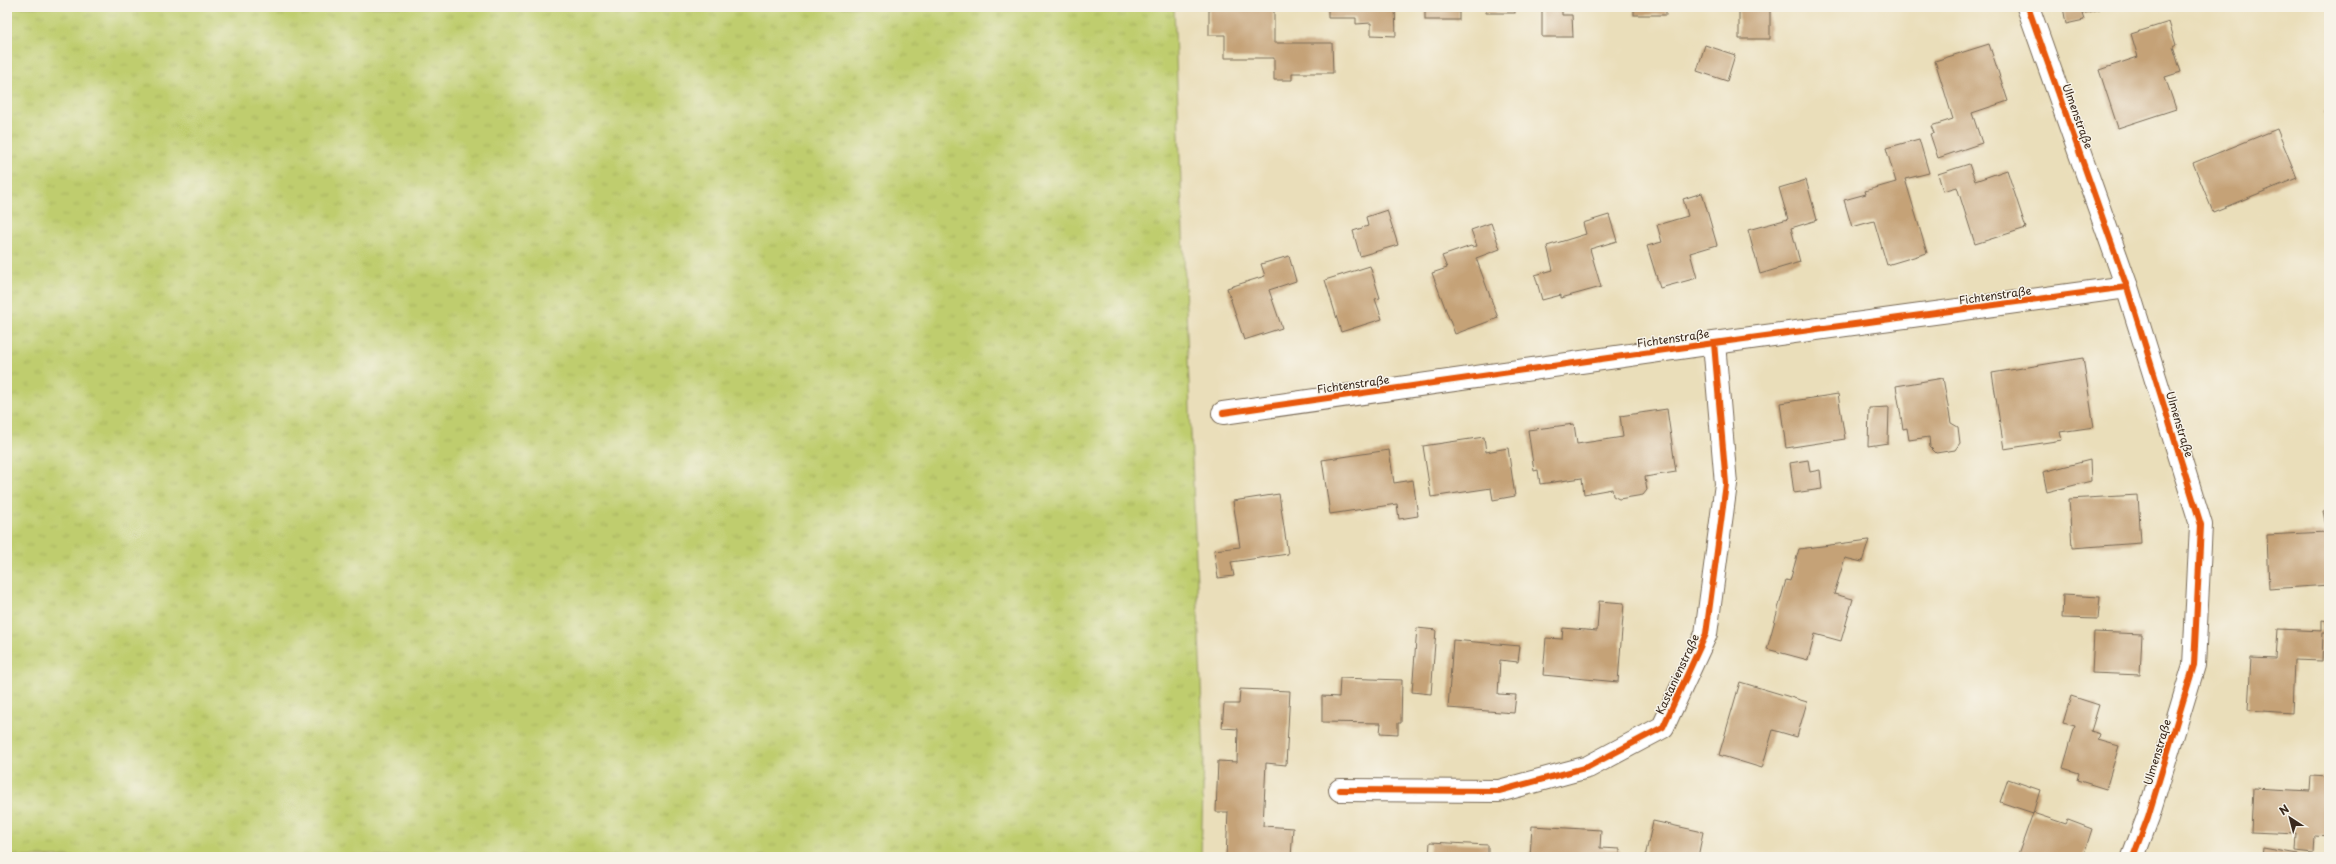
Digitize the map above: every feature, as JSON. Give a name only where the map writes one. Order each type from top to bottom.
[{"type":"street","name":"Ulmenstraße","points":[[2028,7],[2127,287],[2201,525],[2194,665],[2148,818],[2133,857]]},
{"type":"street","name":"Fichtenstraße","points":[[1223,412],[2127,287]]},
{"type":"street","name":"Kastanienstraße","points":[[1340,790],[1499,791],[1588,767],[1663,727],[1706,634],[1708,626],[1726,484],[1714,343]]},
{"type":"green space","points":[[7,7],[1174,7],[1204,759],[1201,857],[7,857]]},
{"type":"building","points":[[1209,7],[1274,7],[1274,43],[1332,43],[1333,73],[1292,73],[1292,80],[1274,80],[1274,58],[1225,58],[1225,35],[1209,35]]},
{"type":"building","points":[[1328,7],[1395,7],[1396,36],[1371,35],[1371,23],[1356,24],[1356,18],[1328,18]]},
{"type":"building","points":[[1425,7],[1459,7],[1459,20],[1425,20]]},
{"type":"building","points":[[1486,7],[1515,7],[1515,13],[1486,13]]},
{"type":"building","points":[[1542,7],[1562,7],[1562,15],[1572,15],[1573,37],[1542,37]]},
{"type":"building","points":[[1634,7],[1666,7],[1666,15],[1634,15]]},
{"type":"building","points":[[1739,7],[1788,7],[1788,9],[1770,9],[1770,39],[1739,39]]},
{"type":"building","points":[[2063,7],[2098,7],[2099,9],[2082,14],[2084,20],[2066,24]]},
{"type":"building","points":[[2169,22],[2176,45],[2173,47],[2181,72],[2165,77],[2176,109],[2118,128],[2099,70],[2138,57],[2131,34]]},
{"type":"building","points":[[1989,44],[2008,101],[1972,113],[1982,143],[1938,158],[1930,134],[1934,133],[1931,126],[1953,119],[1935,61]]},
{"type":"building","points":[[1705,45],[1735,55],[1727,81],[1697,71]]},
{"type":"building","points":[[2329,110],[2329,125],[2324,112]]},
{"type":"building","points":[[2277,129],[2297,178],[2213,212],[2193,163]]},
{"type":"building","points":[[1919,139],[1929,173],[1905,179],[1927,253],[1887,265],[1874,221],[1852,227],[1844,200],[1866,194],[1865,191],[1896,182],[1886,148]]},
{"type":"building","points":[[1969,164],[1975,181],[2007,170],[2026,228],[1975,244],[1957,187],[1943,191],[1938,174]]},
{"type":"building","points":[[1806,180],[1817,220],[1791,228],[1800,262],[1760,274],[1748,230],[1788,219],[1779,188]]},
{"type":"building","points":[[1702,193],[1717,245],[1690,253],[1697,278],[1660,288],[1647,246],[1662,242],[1657,225],[1688,216],[1683,199]]},
{"type":"building","points":[[1387,210],[1398,245],[1360,256],[1353,231],[1368,226],[1366,217]]},
{"type":"building","points":[[1609,215],[1617,241],[1590,249],[1601,287],[1561,298],[1561,295],[1542,300],[1535,275],[1553,270],[1547,246],[1586,234],[1583,223]]},
{"type":"building","points":[[1491,223],[1500,249],[1476,258],[1498,318],[1455,334],[1432,273],[1447,268],[1442,256],[1471,246],[1477,246],[1471,230]]},
{"type":"building","points":[[1289,256],[1296,281],[1269,290],[1282,328],[1244,340],[1227,288],[1265,276],[1261,264]]},
{"type":"building","points":[[1370,266],[1380,298],[1375,299],[1382,319],[1341,332],[1325,280]]},
{"type":"building","points":[[2083,358],[2094,427],[2060,432],[2062,440],[2004,449],[1992,373]]},
{"type":"building","points":[[1943,378],[1951,423],[1958,427],[1960,443],[1955,450],[1936,453],[1930,447],[1929,437],[1909,440],[1907,428],[1903,429],[1896,386]]},
{"type":"building","points":[[1838,394],[1845,439],[1786,448],[1780,403]]},
{"type":"building","points":[[1889,407],[1888,443],[1868,446],[1869,408]]},
{"type":"building","points":[[1667,409],[1676,472],[1645,477],[1647,490],[1643,495],[1619,499],[1613,496],[1612,489],[1584,494],[1582,478],[1540,484],[1538,470],[1534,471],[1528,430],[1574,424],[1577,444],[1623,437],[1620,416]]},
{"type":"building","points":[[1484,437],[1486,452],[1508,448],[1515,496],[1493,500],[1491,488],[1431,497],[1423,446]]},
{"type":"building","points":[[1389,450],[1394,483],[1413,480],[1418,516],[1399,519],[1397,504],[1330,514],[1322,460]]},
{"type":"building","points":[[1808,460],[1810,472],[1820,470],[1822,489],[1794,493],[1790,463]]},
{"type":"building","points":[[2090,460],[2091,481],[2047,492],[2043,472]]},
{"type":"building","points":[[1279,494],[1288,554],[1231,562],[1234,576],[1218,578],[1214,550],[1240,547],[1233,501]]},
{"type":"building","points":[[2138,495],[2141,543],[2072,548],[2069,499]]},
{"type":"building","points":[[2329,510],[2329,526],[2326,526],[2323,511]]},
{"type":"building","points":[[2326,532],[2329,585],[2269,589],[2267,535]]},
{"type":"building","points":[[1869,540],[1862,562],[1845,558],[1834,594],[1853,599],[1841,641],[1815,634],[1808,660],[1767,649],[1786,580],[1790,581],[1799,549]]},
{"type":"building","points":[[2063,595],[2100,597],[2098,619],[2062,618]]},
{"type":"building","points":[[1599,601],[1624,603],[1618,682],[1543,675],[1546,638],[1562,639],[1563,628],[1597,631]]},
{"type":"building","points":[[2322,620],[2329,621],[2329,633],[2323,633],[2322,661],[2294,660],[2292,713],[2248,710],[2251,658],[2276,659],[2278,629],[2322,631]]},
{"type":"building","points":[[1417,628],[1436,630],[1431,694],[1412,692]]},
{"type":"building","points":[[2094,632],[2142,634],[2140,675],[2092,673]]},
{"type":"building","points":[[1453,640],[1520,646],[1518,662],[1500,660],[1498,694],[1516,695],[1514,713],[1448,708]]},
{"type":"building","points":[[1340,678],[1402,680],[1401,723],[1398,723],[1398,734],[1380,733],[1381,723],[1322,722],[1322,696],[1339,697]]},
{"type":"building","points":[[1740,682],[1807,702],[1797,737],[1773,730],[1762,768],[1719,755]]},
{"type":"building","points":[[1240,689],[1290,691],[1286,765],[1266,763],[1263,826],[1293,828],[1291,857],[1226,857],[1228,812],[1216,812],[1218,761],[1237,762],[1238,729],[1222,728],[1224,704],[1239,704]]},
{"type":"building","points":[[2071,696],[2099,705],[2091,731],[2100,734],[2098,740],[2119,746],[2106,789],[2077,780],[2079,773],[2063,768],[2075,726],[2063,723]]},
{"type":"building","points":[[2311,776],[2329,777],[2329,836],[2315,835],[2314,853],[2296,851],[2297,834],[2251,832],[2253,788],[2310,791]]},
{"type":"building","points":[[2008,779],[2040,790],[2033,813],[2000,802]]},
{"type":"building","points":[[2033,813],[2066,824],[2068,820],[2092,829],[2083,857],[2018,855]]},
{"type":"building","points":[[1653,821],[1703,832],[1698,857],[1645,857]]},
{"type":"building","points":[[1532,826],[1601,830],[1600,848],[1620,849],[1620,857],[1530,857]]},
{"type":"building","points":[[1430,842],[1488,845],[1488,857],[1429,857]]},
{"type":"building","points":[[2263,848],[2298,854],[2297,857],[2262,857]]},
{"type":"cycle path","points":[[2028,7],[2127,287],[2201,525],[2194,665],[2148,817],[2133,857]]},
{"type":"cycle path","points":[[1223,413],[1714,343],[2127,287]]},
{"type":"cycle path","points":[[1340,790],[1499,791],[1588,767],[1663,727],[1706,634],[1726,484],[1714,343]]}]
